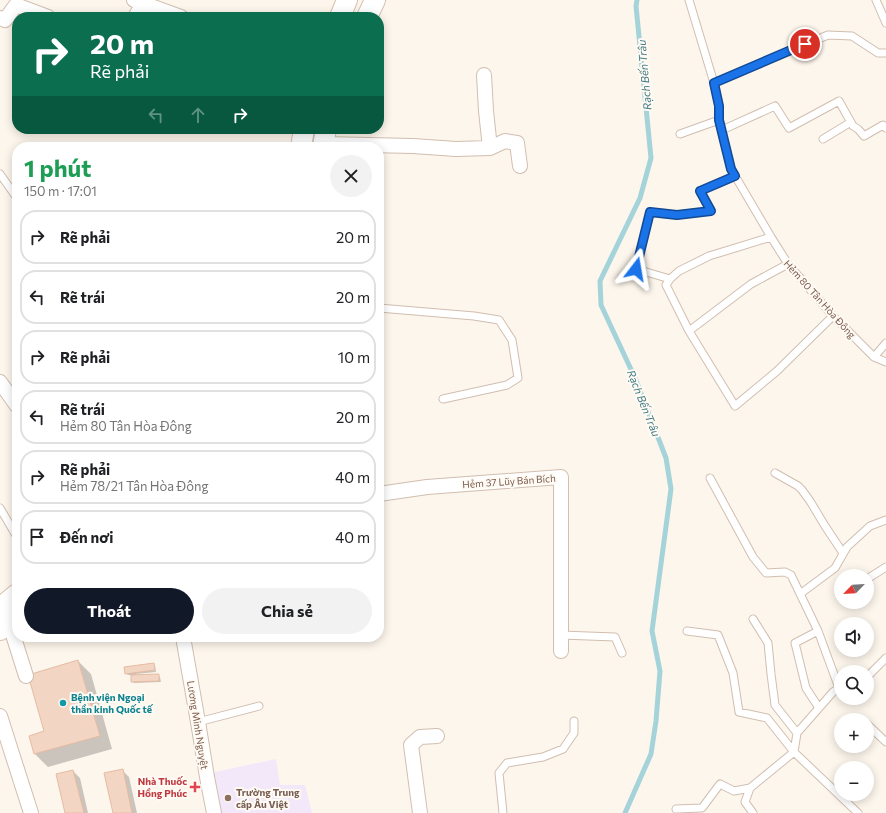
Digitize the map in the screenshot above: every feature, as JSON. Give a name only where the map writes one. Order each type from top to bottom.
[{"type":"main road","points":[[342,12],[346,0]]},
{"type":"main road","points":[[369,12],[375,0]]},
{"type":"main road","points":[[5,617],[12,604]]},
{"type":"street","points":[[136,12],[139,2],[167,12]]},
{"type":"street","points":[[0,18],[5,20],[16,5],[35,12]]},
{"type":"street","points":[[484,75],[490,148]]},
{"type":"street","points":[[324,140],[354,142]]},
{"type":"street","points":[[384,144],[456,149],[490,148],[505,141],[517,143],[520,166]]},
{"type":"street","points":[[0,382],[12,398]]},
{"type":"street","name":"Hẻm 37 Lũy Bán Bích","points":[[384,493],[426,487],[561,477],[561,651]]},
{"type":"street","points":[[5,617],[12,637]]},
{"type":"street","points":[[14,642],[26,676]]},
{"type":"street","name":"Lương Minh Nguyệt","points":[[184,642],[206,777],[214,813]]},
{"type":"street","points":[[0,716],[32,813]]},
{"type":"street","points":[[420,813],[411,745],[420,737],[437,736]]},
{"type":"lane","name":"Hẻm 80 Tân Hòa Đông","points":[[689,0],[714,83],[719,106],[719,120],[731,169],[788,264],[833,316],[874,357],[886,362]]},
{"type":"lane","points":[[876,0],[886,23]]},
{"type":"lane","points":[[714,83],[828,35],[852,36],[878,53],[886,53]]},
{"type":"lane","points":[[722,130],[775,106],[789,128],[839,101],[853,126],[864,136],[883,125],[886,128]]},
{"type":"lane","points":[[680,134],[719,120]]},
{"type":"lane","points":[[823,139],[851,122]]},
{"type":"lane","points":[[0,174],[12,191]]},
{"type":"lane","points":[[670,279],[636,269],[650,212],[677,215],[711,211],[700,191],[735,176]]},
{"type":"lane","points":[[771,237],[709,256],[678,271],[670,279],[666,286],[690,331],[735,406],[777,371],[833,316]]},
{"type":"lane","points":[[690,331],[751,284],[788,264]]},
{"type":"lane","points":[[384,308],[474,316],[499,320],[512,340],[518,378],[507,385],[442,399]]},
{"type":"lane","points":[[874,357],[886,342]]},
{"type":"lane","points":[[774,472],[798,486],[802,490],[843,553]]},
{"type":"lane","points":[[710,478],[753,557],[766,573],[785,572],[790,575],[818,631],[834,672]]},
{"type":"lane","points":[[0,508],[12,528]]},
{"type":"lane","points":[[800,594],[835,568],[847,547],[870,526],[886,520]]},
{"type":"lane","points":[[874,575],[886,567]]},
{"type":"lane","points":[[753,619],[768,643],[775,705],[798,733]]},
{"type":"lane","points":[[687,631],[718,635],[734,673],[739,712],[767,718],[794,752],[858,813]]},
{"type":"lane","points":[[818,631],[795,643],[806,688],[819,708]]},
{"type":"lane","points":[[561,635],[614,637],[622,653]]},
{"type":"lane","points":[[874,670],[886,658]]},
{"type":"lane","points":[[676,809],[702,808],[720,784],[734,792],[750,788],[794,752],[798,733],[834,692]]},
{"type":"lane","points":[[198,722],[260,706]]},
{"type":"lane","points":[[503,813],[499,773],[507,763],[543,757],[563,749],[574,733],[574,722]]},
{"type":"lane","points":[[874,731],[886,742]]},
{"type":"lane","points":[[750,788],[745,802],[753,813]]},
{"type":"shaded area","points":[[276,759],[280,785],[305,785],[312,813],[215,813],[206,774]]},
{"type":"building","name":"Bệnh viện Ngoại thần kinh Quốc tế","points":[[78,660],[100,736],[34,754],[29,736],[44,731],[28,675]]},
{"type":"building","points":[[154,663],[155,670],[125,674],[124,667]]},
{"type":"building","points":[[159,674],[159,681],[131,682],[131,675]]},
{"type":"building","points":[[123,769],[132,813],[113,813],[104,773]]},
{"type":"building","points":[[73,770],[84,813],[65,813],[56,774]]},
{"type":"waterway","name":"Rạch Bến Trâu","points":[[625,813],[651,754],[656,721],[660,671],[652,631],[671,489],[666,458],[635,378],[601,305],[600,281],[640,198],[651,158],[636,6],[637,0]]},
{"type":"place","name":"Bệnh viện Ngoại thần kinh Quốc tế","points":[[63,703]]},
{"type":"place","name":"Nhà Thuốc Hồng Phúc","points":[[195,787]]},
{"type":"place","name":"Trường Trung cấp Âu Việt","points":[[228,798]]},
{"type":"route","points":[[636,269],[650,212],[677,215],[711,211],[700,191],[735,176],[731,169],[719,120],[719,106],[714,83],[805,44]]}]
